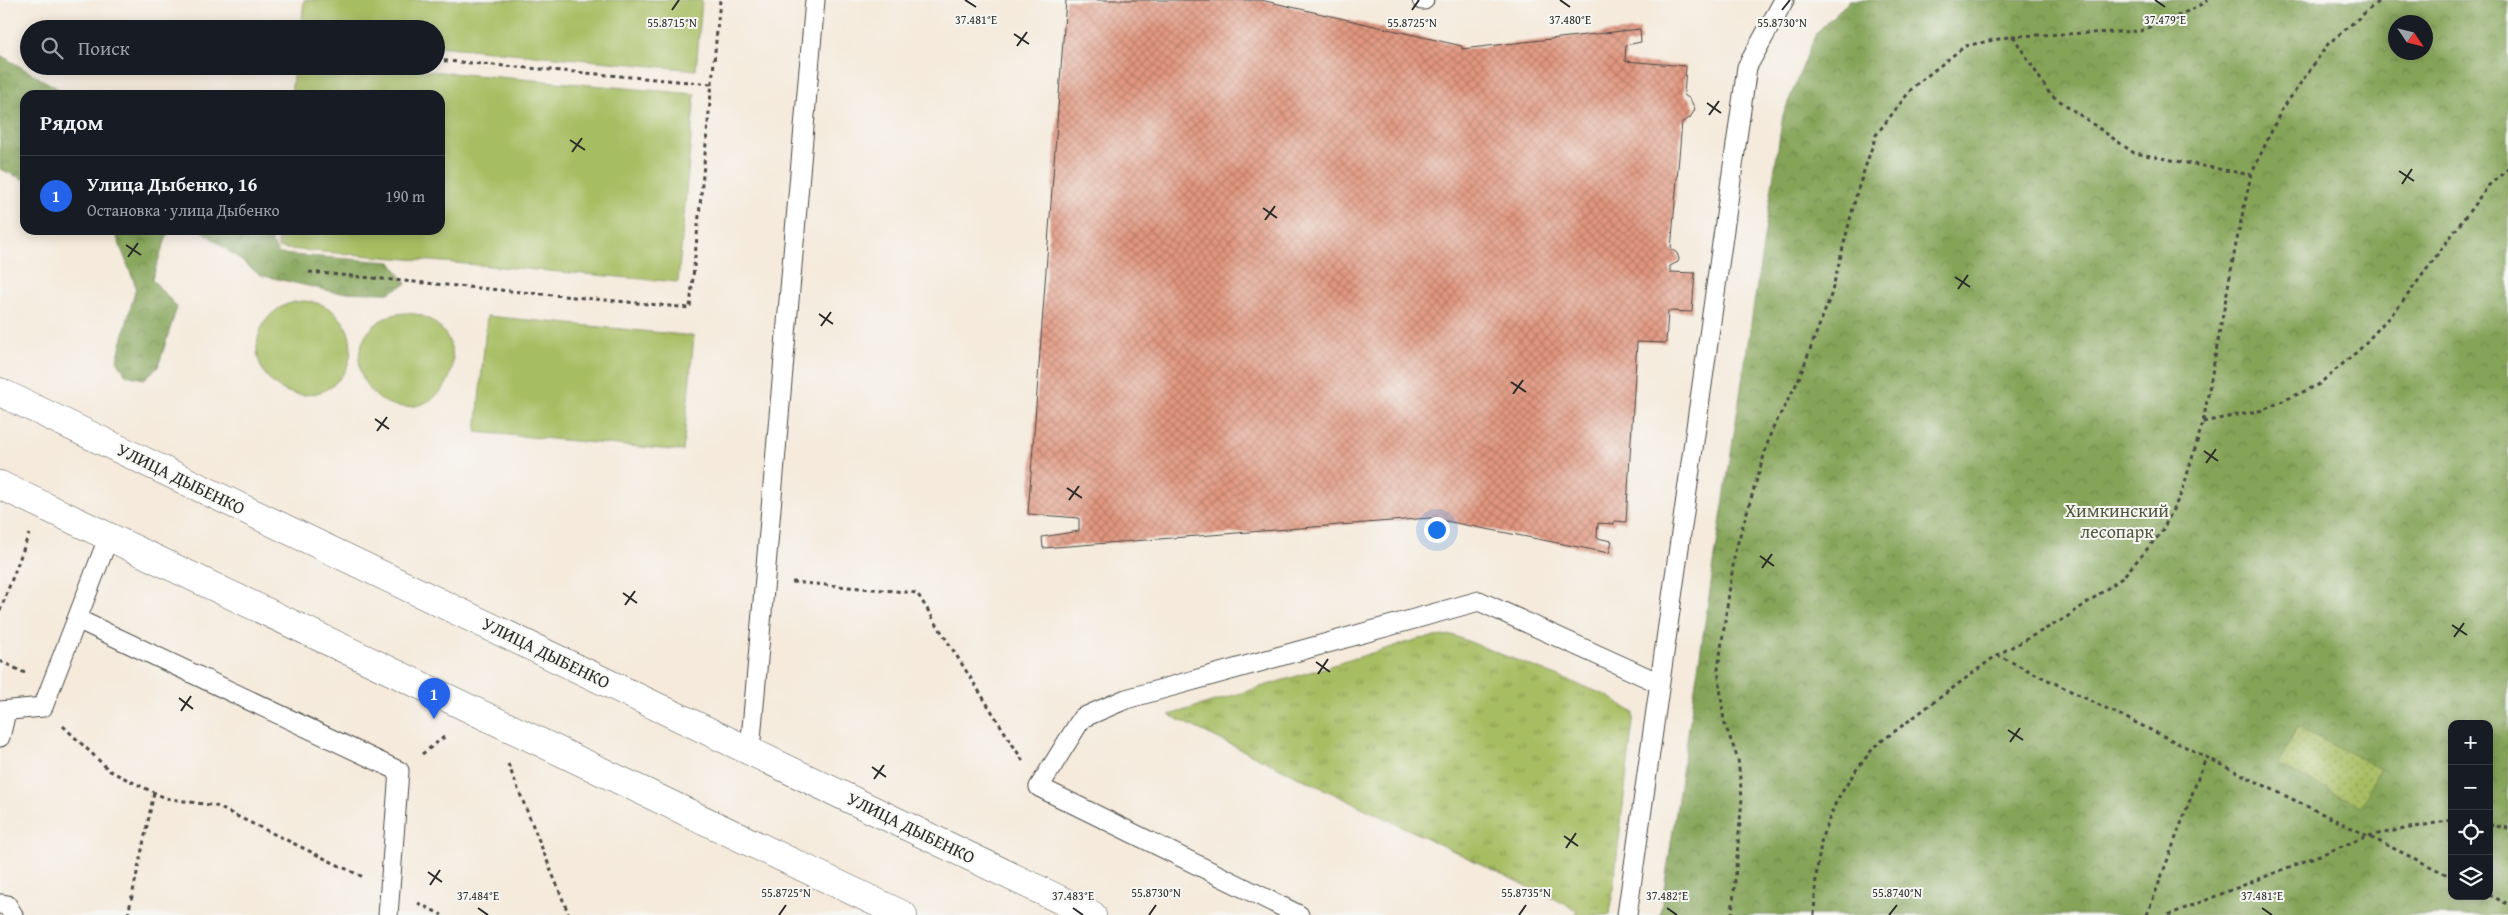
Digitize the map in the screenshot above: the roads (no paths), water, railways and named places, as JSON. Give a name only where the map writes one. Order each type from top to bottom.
[{"type":"main road","name":"УЛИЦА ДЫБЕНКО","points":[[0,392],[1092,915]]},
{"type":"main road","points":[[0,485],[903,915]]},
{"type":"lane","points":[[750,751],[815,0]]},
{"type":"lane","points":[[1627,915],[1747,67],[1784,0]]},
{"type":"lane","points":[[0,737],[3,712],[43,707],[109,536]]},
{"type":"lane","points":[[1299,915],[1039,787],[1082,718],[1126,699],[1479,602],[1659,683]]},
{"type":"lane","points":[[77,620],[399,771],[388,915]]},
{"type":"lane","points":[[0,904],[7,905],[13,915]]},
{"type":"place","name":"Улица Дыбенко, 16","points":[[434,719]]},
{"type":"park label","name":"Химкинский лесопарк","points":[[2117,521]]}]
